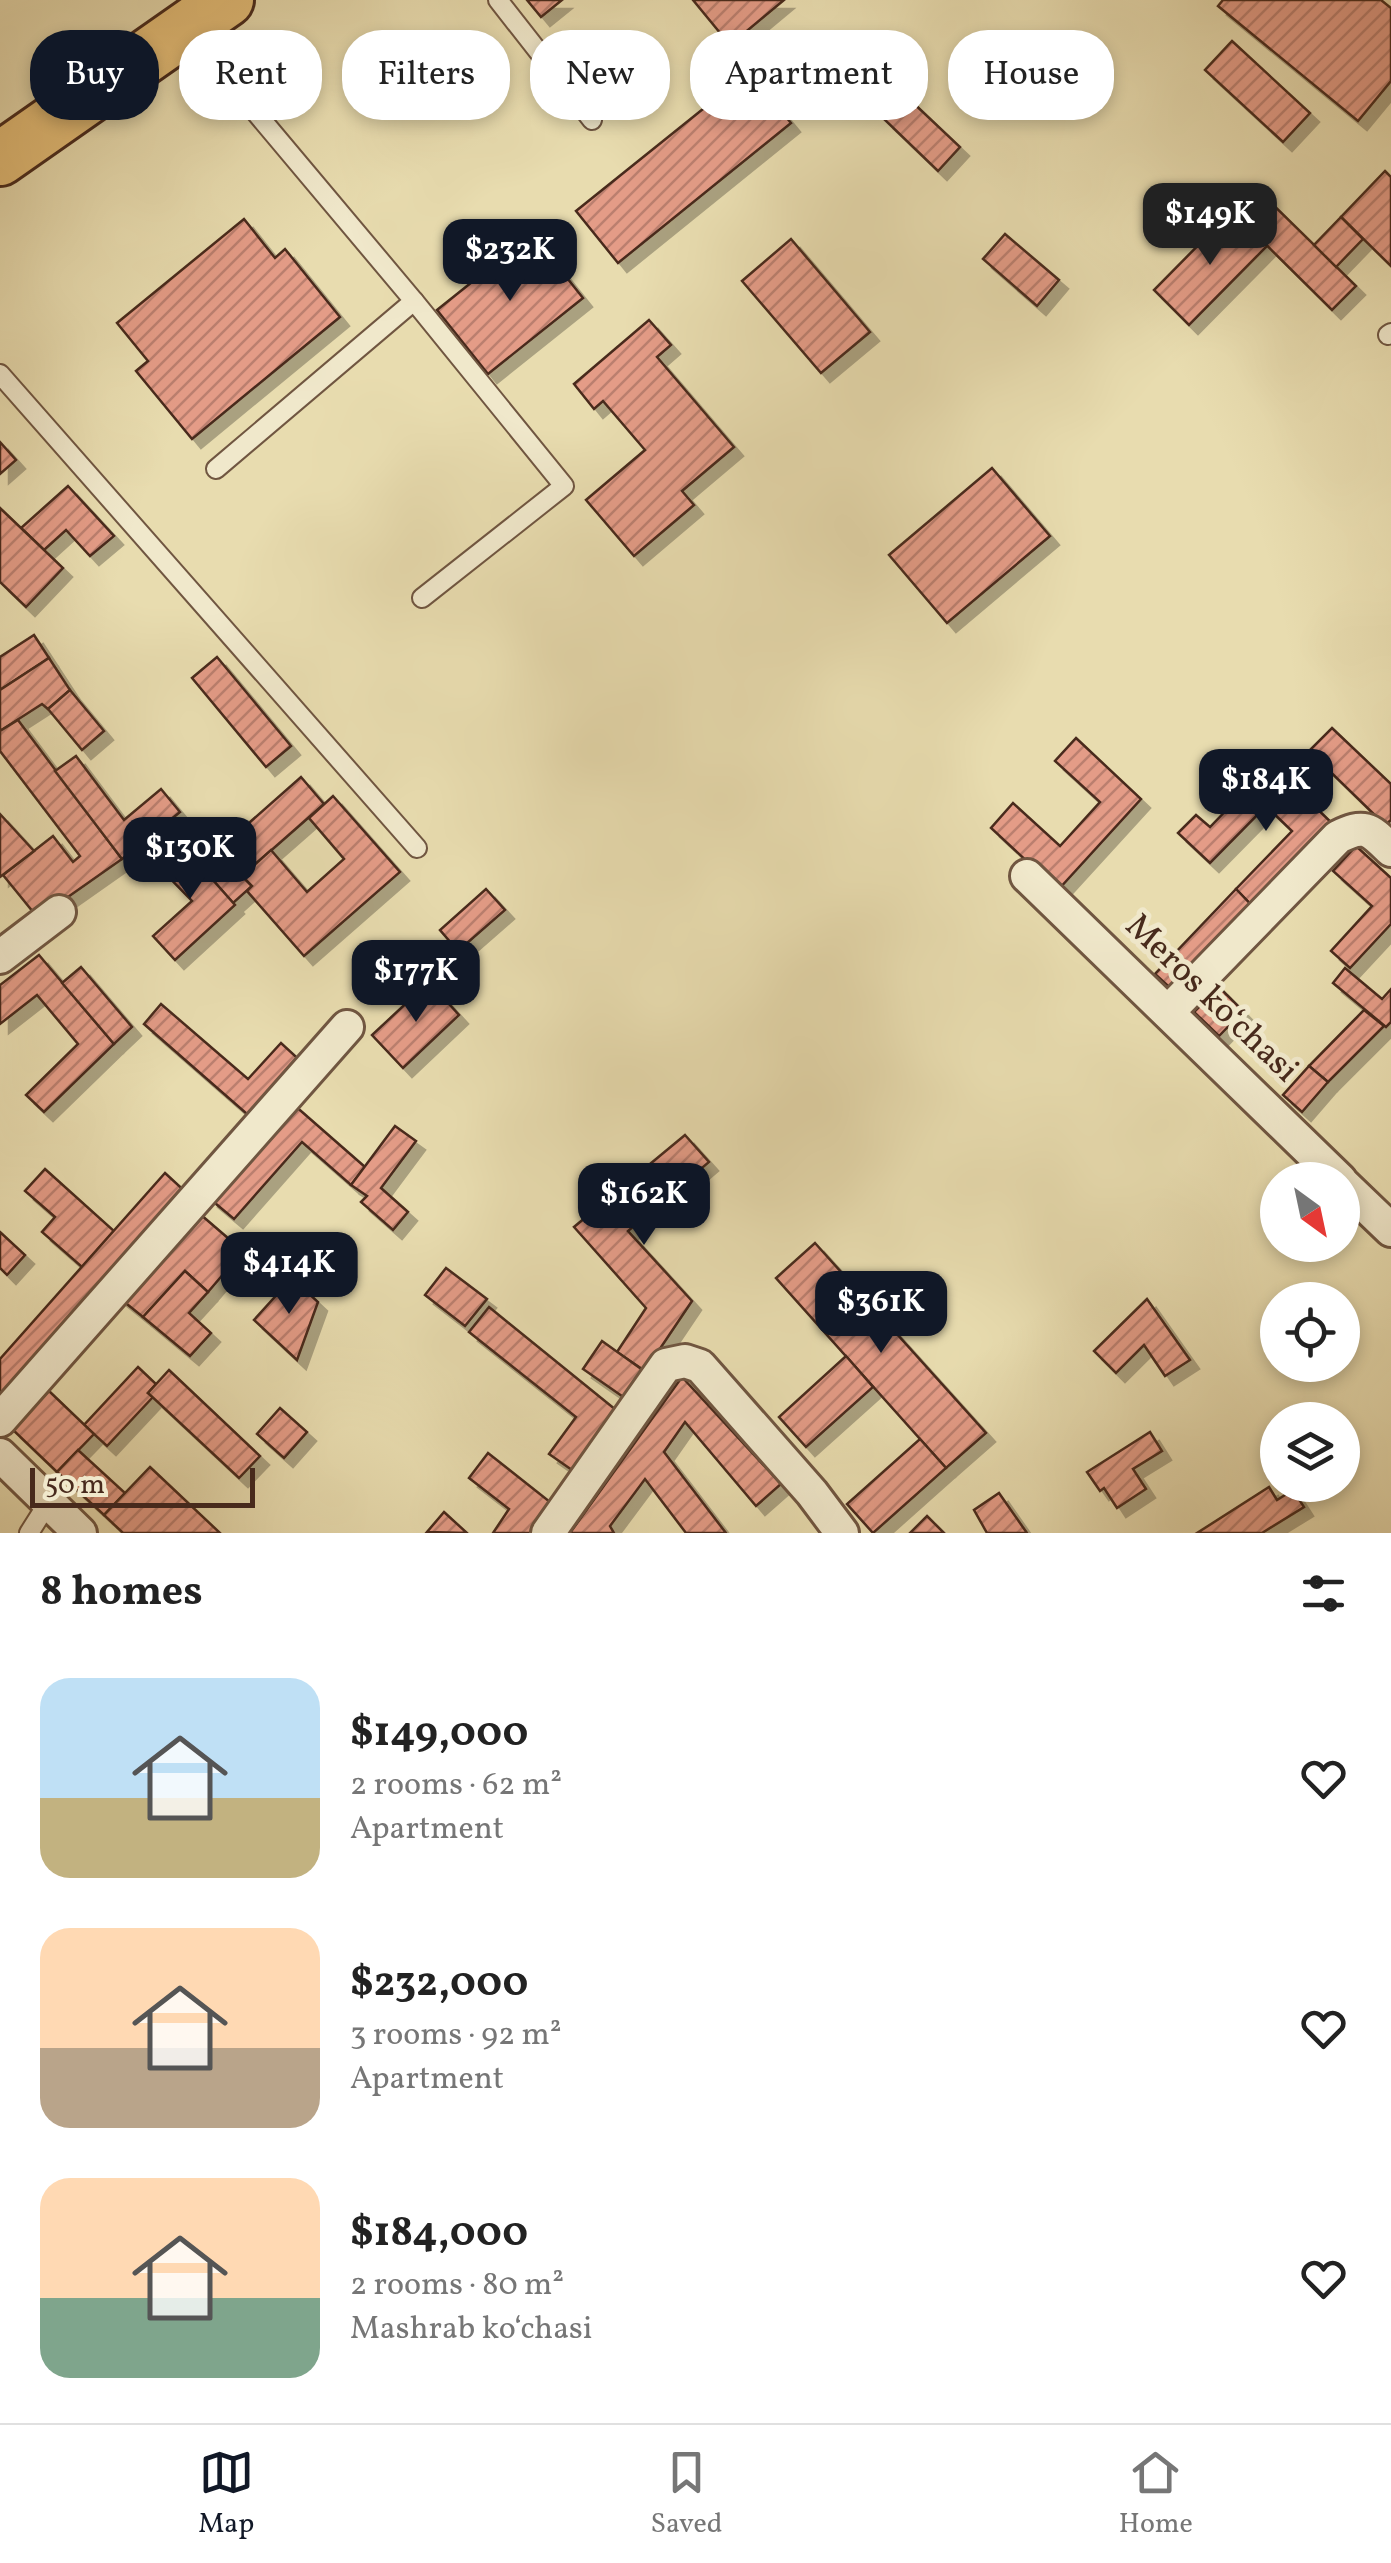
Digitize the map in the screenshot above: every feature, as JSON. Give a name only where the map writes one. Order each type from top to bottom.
[{"type":"main road","points":[[0,158],[206,15]]},
{"type":"street","points":[[1168,1012],[1338,837],[1355,828],[1371,831],[1391,850]]},
{"type":"street","name":"Meros koʻchasi","points":[[1027,876],[1322,1162]]},
{"type":"street","points":[[0,957],[59,912]]},
{"type":"street","points":[[0,1420],[346,1027]]},
{"type":"street","name":"Meros koʻchasi","points":[[1360,1200],[1391,1230]]},
{"type":"street","points":[[548,1533],[666,1365],[685,1361],[700,1366],[842,1533]]},
{"type":"street","points":[[0,1455],[80,1533]]},
{"type":"lane","points":[[498,0],[530,41]]},
{"type":"lane","points":[[206,15],[414,301],[564,486],[422,598]]},
{"type":"lane","points":[[216,469],[414,301]]},
{"type":"lane","points":[[0,374],[417,848]]},
{"type":"lane","points":[[29,1533],[48,1503]]},
{"type":"building","points":[[527,0],[562,0],[541,17]]},
{"type":"building","points":[[693,0],[784,0],[748,30],[718,30]]},
{"type":"building","points":[[1223,0],[1381,0],[1391,8],[1391,81],[1358,121],[1218,6]]},
{"type":"building","points":[[1232,41],[1310,113],[1283,142],[1205,70]]},
{"type":"building","points":[[928,117],[960,147],[938,171],[885,120],[928,120]]},
{"type":"building","points":[[690,119],[791,123],[618,263],[576,211]]},
{"type":"building","points":[[1385,171],[1391,177],[1391,266],[1341,217]]},
{"type":"building","points":[[1255,187],[1356,286],[1332,310],[1232,211]]},
{"type":"building","points":[[1232,211],[1267,246],[1189,325],[1154,290]]},
{"type":"building","points":[[1341,217],[1363,239],[1336,267],[1314,245]]},
{"type":"building","points":[[244,219],[275,258],[285,249],[340,317],[192,439],[136,371],[148,361],[117,323]]},
{"type":"building","points":[[532,234],[583,298],[488,374],[437,310]]},
{"type":"building","points":[[1005,234],[1059,280],[1037,306],[983,259]]},
{"type":"building","points":[[791,239],[870,332],[821,373],[742,281]]},
{"type":"building","points":[[649,320],[671,345],[657,357],[734,447],[682,491],[694,505],[634,556],[586,500],[645,450],[603,401],[594,409],[574,384]]},
{"type":"building","points":[[0,442],[16,460],[0,474]]},
{"type":"building","points":[[992,468],[1050,536],[947,623],[889,555]]},
{"type":"building","points":[[68,486],[114,536],[90,556],[66,530],[44,550],[21,528]]},
{"type":"building","points":[[0,508],[63,568],[26,607],[0,582]]},
{"type":"building","points":[[34,635],[49,658],[0,690],[0,657]]},
{"type":"building","points":[[217,657],[291,746],[266,767],[192,678]]},
{"type":"building","points":[[49,658],[70,690],[48,709],[42,704],[0,731],[0,690]]},
{"type":"building","points":[[70,690],[104,731],[82,750],[48,709]]},
{"type":"building","points":[[18,720],[122,859],[38,918],[3,875],[53,836],[73,862],[80,856],[0,751],[0,731]]},
{"type":"building","points":[[1332,728],[1391,784],[1391,820],[1385,825],[1309,751]]},
{"type":"building","points":[[1076,738],[1141,799],[1058,890],[991,828],[1013,803],[1060,846],[1100,802],[1055,761]]},
{"type":"building","points":[[76,756],[124,820],[161,789],[180,812],[122,859],[55,771]]},
{"type":"building","points":[[1271,764],[1339,830],[1259,913],[1236,889],[1292,831],[1266,806],[1210,863],[1178,833],[1196,815],[1210,827]]},
{"type":"building","points":[[301,777],[324,804],[242,876],[252,886],[233,903],[180,843],[195,831],[215,853]]},
{"type":"building","points":[[333,796],[400,872],[304,956],[247,891],[252,886],[242,876],[271,850],[307,892],[344,859],[309,818]]},
{"type":"building","points":[[0,814],[34,851],[0,877]]},
{"type":"building","points":[[180,843],[235,905],[175,960],[153,936],[192,901],[154,862]]},
{"type":"building","points":[[1356,846],[1391,878],[1391,924],[1350,968],[1331,951],[1372,906],[1333,871]]},
{"type":"building","points":[[486,889],[505,910],[458,951],[440,930]]},
{"type":"building","points":[[1236,889],[1259,913],[1179,996],[1155,974]]},
{"type":"building","points":[[39,955],[114,1044],[44,1112],[26,1095],[78,1044],[37,995],[0,1024],[0,985]]},
{"type":"building","points":[[81,967],[132,1027],[114,1044],[62,983]]},
{"type":"building","points":[[1345,968],[1382,999],[1391,989],[1391,1022],[1386,1027],[1333,983]]},
{"type":"building","points":[[429,982],[459,1015],[403,1068],[372,1035]]},
{"type":"building","points":[[1219,987],[1243,1011],[1219,1036],[1194,1012]]},
{"type":"building","points":[[161,1004],[248,1079],[281,1043],[305,1065],[255,1121],[144,1024]]},
{"type":"building","points":[[1364,1010],[1384,1026],[1328,1082],[1309,1066]]},
{"type":"building","points":[[1309,1066],[1328,1082],[1302,1112],[1283,1095]]},
{"type":"building","points":[[293,1104],[365,1167],[351,1185],[302,1142],[234,1219],[209,1198]]},
{"type":"building","points":[[395,1126],[416,1141],[381,1188],[408,1212],[393,1230],[361,1202],[367,1196],[351,1185]]},
{"type":"building","points":[[685,1135],[709,1162],[628,1231],[692,1301],[645,1371],[617,1352],[646,1308],[574,1227]]},
{"type":"building","points":[[45,1169],[114,1231],[82,1267],[42,1232],[55,1217],[25,1191]]},
{"type":"building","points":[[165,1173],[189,1195],[0,1406],[0,1359]]},
{"type":"building","points":[[193,1208],[243,1251],[208,1292],[185,1271],[143,1317],[117,1296]]},
{"type":"building","points":[[0,1232],[25,1255],[7,1275],[0,1268]]},
{"type":"building","points":[[815,1243],[986,1433],[946,1468],[776,1278]]},
{"type":"building","points":[[446,1268],[487,1299],[465,1326],[425,1295]]},
{"type":"building","points":[[185,1271],[208,1292],[189,1313],[211,1333],[190,1356],[143,1317]]},
{"type":"building","points":[[292,1278],[318,1302],[297,1360],[254,1320]]},
{"type":"building","points":[[1147,1299],[1190,1360],[1165,1376],[1144,1345],[1116,1373],[1094,1351]]},
{"type":"building","points":[[489,1307],[616,1410],[572,1470],[549,1454],[576,1417],[469,1332]]},
{"type":"building","points":[[602,1341],[651,1376],[632,1403],[583,1369]]},
{"type":"building","points":[[846,1356],[873,1387],[806,1447],[779,1417]]},
{"type":"building","points":[[138,1367],[156,1384],[148,1393],[153,1397],[107,1446],[84,1425]]},
{"type":"building","points":[[169,1370],[260,1456],[239,1478],[148,1393]]},
{"type":"building","points":[[682,1377],[781,1484],[756,1506],[685,1422],[664,1452],[726,1533],[686,1533],[645,1479],[610,1526],[614,1533],[570,1533]]},
{"type":"building","points":[[49,1391],[94,1434],[57,1472],[12,1429]]},
{"type":"building","points":[[280,1408],[307,1432],[284,1458],[257,1434]]},
{"type":"building","points":[[1150,1432],[1162,1451],[1133,1469],[1146,1489],[1117,1508],[1087,1472]]},
{"type":"building","points":[[920,1439],[946,1468],[873,1533],[847,1504]]},
{"type":"building","points":[[78,1450],[125,1493],[104,1515],[57,1472]]},
{"type":"building","points":[[488,1453],[550,1502],[530,1533],[493,1533],[509,1509],[469,1478]]},
{"type":"building","points":[[150,1467],[220,1533],[123,1533],[104,1515]]},
{"type":"building","points":[[999,1493],[1027,1533],[987,1533],[974,1510]]},
{"type":"building","points":[[1260,1493],[1260,1502],[1301,1502],[1304,1507],[1262,1533],[1197,1533]]},
{"type":"building","points":[[444,1512],[467,1533],[427,1532]]},
{"type":"building","points":[[927,1516],[944,1533],[910,1533]]}]
